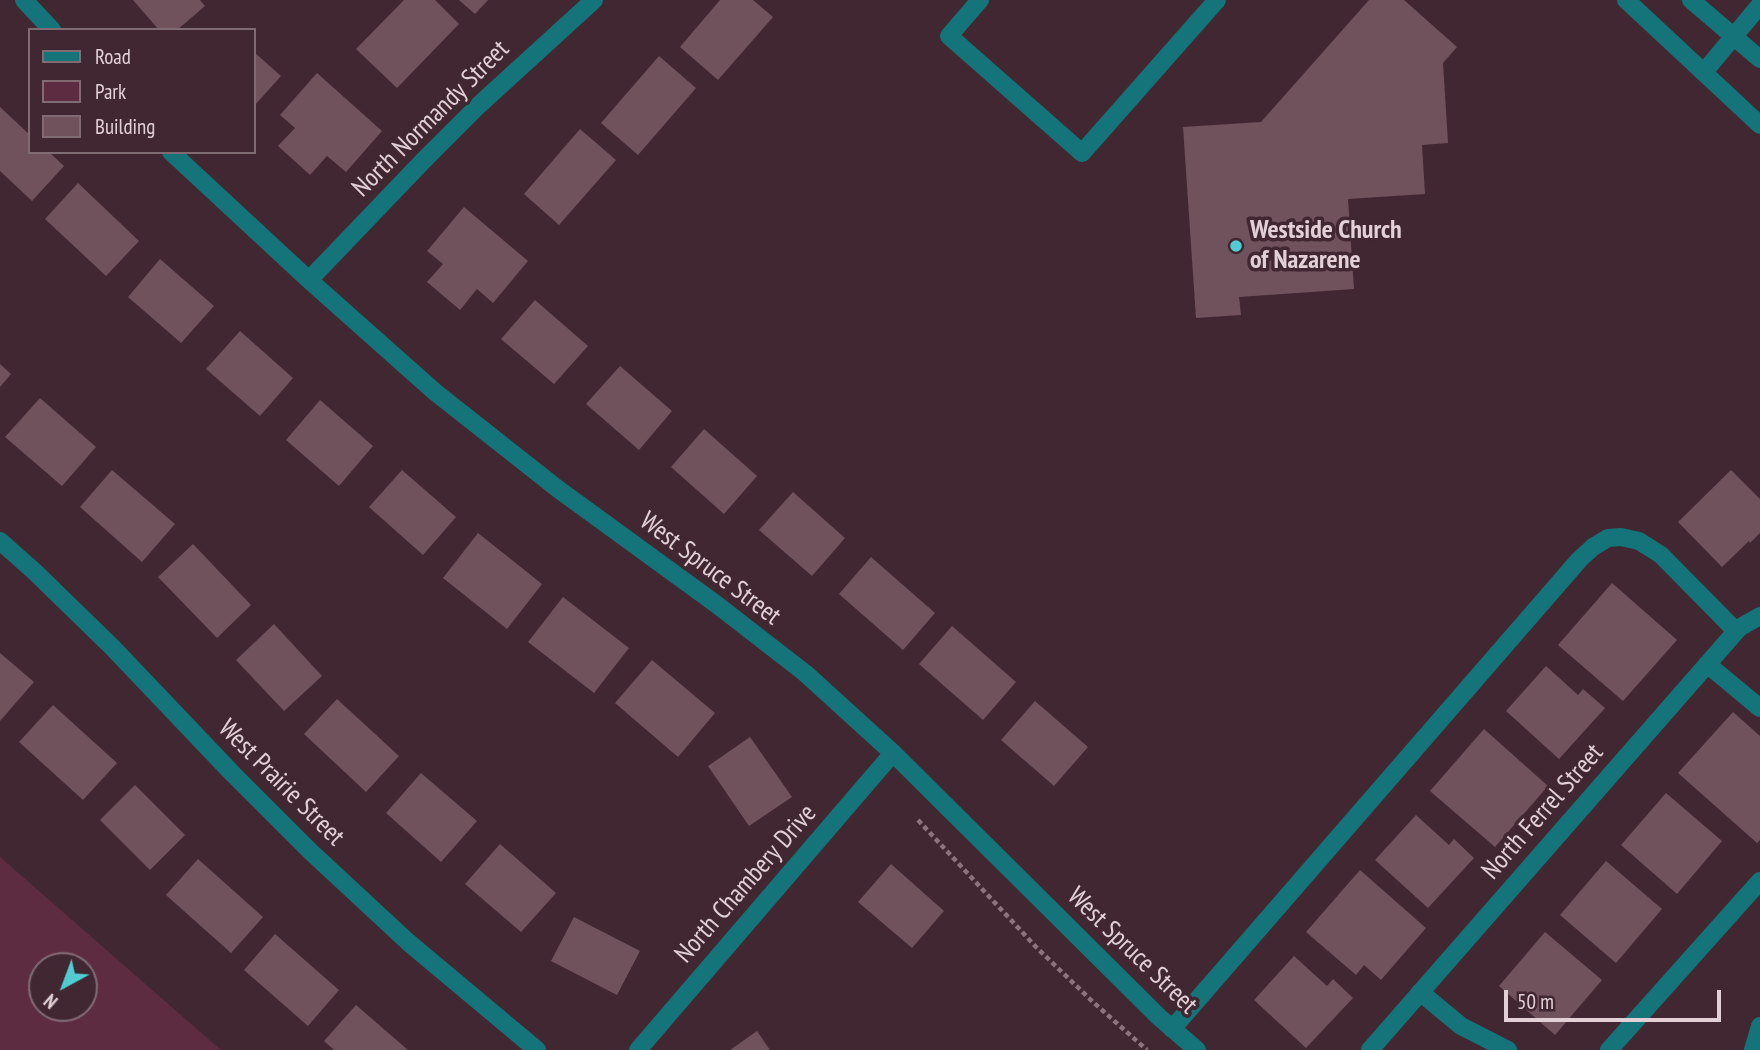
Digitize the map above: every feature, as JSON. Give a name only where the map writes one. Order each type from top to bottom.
[{"type":"street","points":[[24,0],[50,28]]},
{"type":"street","name":"North Normandy Street","points":[[309,280],[470,114],[594,0]]},
{"type":"street","points":[[980,0],[949,36],[1082,153],[1217,0]]},
{"type":"street","points":[[1626,0],[1760,125]]},
{"type":"street","points":[[1691,0],[1760,59]]},
{"type":"street","points":[[1704,72],[1760,5]]},
{"type":"street","name":"West Spruce Street","points":[[173,154],[309,280],[435,391],[558,489],[716,604],[805,673],[893,753],[1172,1029],[1197,1050]]},
{"type":"street","points":[[1172,1029],[1593,547],[1608,538],[1622,537],[1639,541],[1661,555],[1736,631]]},
{"type":"street","name":"West Prairie Street","points":[[0,541],[36,572],[113,648],[230,772],[310,851],[408,942],[537,1050]]},
{"type":"street","name":"North Ferrel Street","points":[[1370,1050],[1736,631],[1760,615]]},
{"type":"street","points":[[1707,664],[1760,708]]},
{"type":"street","name":"North Chambery Drive","points":[[638,1050],[893,753]]},
{"type":"street","points":[[1609,1050],[1760,881]]},
{"type":"street","points":[[1420,992],[1461,1026],[1508,1050]]},
{"type":"street","points":[[1753,1050],[1760,1026]]},
{"type":"path","points":[[918,820],[1036,947],[1147,1050]]},
{"type":"green space","points":[[0,857],[221,1050],[0,1050]]},
{"type":"building","points":[[133,0],[200,0],[205,6],[179,28],[157,28]]},
{"type":"building","points":[[404,0],[435,0],[459,24],[397,88],[356,49]]},
{"type":"building","points":[[459,0],[488,0],[475,14]]},
{"type":"building","points":[[720,0],[753,0],[773,17],[718,80],[680,47]]},
{"type":"building","points":[[1369,0],[1404,0],[1457,47],[1443,63],[1448,143],[1422,145],[1425,194],[1348,199],[1354,289],[1239,297],[1241,315],[1196,318],[1183,127],[1261,122]]},
{"type":"building","points":[[256,54],[281,76],[256,104]]},
{"type":"building","points":[[659,56],[696,88],[638,155],[601,123]]},
{"type":"building","points":[[317,73],[382,131],[346,172],[327,156],[310,175],[278,146],[295,128],[280,115]]},
{"type":"building","points":[[0,107],[28,133],[28,154],[51,154],[64,166],[32,201],[0,171]]},
{"type":"building","points":[[580,129],[616,160],[559,225],[524,194]]},
{"type":"building","points":[[78,183],[139,241],[106,276],[45,219]]},
{"type":"building","points":[[464,207],[528,261],[493,303],[477,289],[460,310],[427,282],[443,264],[427,251]]},
{"type":"building","points":[[160,259],[214,306],[181,343],[128,297]]},
{"type":"building","points":[[535,300],[588,346],[554,384],[501,339]]},
{"type":"building","points":[[240,331],[293,378],[260,416],[206,369]]},
{"type":"building","points":[[0,364],[11,374],[0,387]]},
{"type":"building","points":[[620,366],[672,411],[639,450],[586,404]]},
{"type":"building","points":[[40,398],[96,447],[62,486],[5,437]]},
{"type":"building","points":[[320,400],[373,446],[339,486],[286,440]]},
{"type":"building","points":[[704,429],[757,476],[724,514],[671,467]]},
{"type":"building","points":[[112,470],[175,524],[142,562],[80,507]]},
{"type":"building","points":[[402,470],[456,517],[423,555],[369,507]]},
{"type":"building","points":[[1731,470],[1760,499],[1760,533],[1722,567],[1678,522]]},
{"type":"building","points":[[793,492],[845,538],[812,576],[759,530]]},
{"type":"building","points":[[478,533],[542,584],[507,629],[443,578]]},
{"type":"building","points":[[193,544],[251,605],[217,638],[158,577]]},
{"type":"building","points":[[871,557],[935,613],[903,650],[839,594]]},
{"type":"building","points":[[1612,583],[1677,640],[1623,701],[1558,645]]},
{"type":"building","points":[[563,597],[629,648],[594,693],[528,642]]},
{"type":"building","points":[[274,624],[322,676],[284,711],[236,660]]},
{"type":"building","points":[[952,626],[1016,682],[983,720],[919,664]]},
{"type":"building","points":[[0,653],[34,682],[0,721]]},
{"type":"building","points":[[652,660],[715,713],[678,757],[615,703]]},
{"type":"building","points":[[1546,666],[1578,695],[1583,689],[1605,708],[1559,759],[1506,711]]},
{"type":"building","points":[[337,699],[399,756],[366,792],[304,734]]},
{"type":"building","points":[[1035,701],[1088,747],[1054,786],[1001,740]]},
{"type":"building","points":[[53,705],[117,763],[83,800],[19,742]]},
{"type":"building","points":[[1733,712],[1760,736],[1760,840],[1757,843],[1678,773]]},
{"type":"building","points":[[1484,729],[1548,786],[1495,847],[1430,791]]},
{"type":"building","points":[[750,737],[792,797],[749,826],[708,766]]},
{"type":"building","points":[[421,773],[477,821],[441,862],[386,813]]},
{"type":"building","points":[[135,785],[185,835],[150,870],[100,820]]},
{"type":"building","points":[[1666,793],[1722,841],[1677,894],[1621,845]]},
{"type":"building","points":[[1416,815],[1449,845],[1454,839],[1474,858],[1428,908],[1375,860]]},
{"type":"building","points":[[500,844],[556,893],[521,932],[465,884]]},
{"type":"building","points":[[198,859],[263,917],[231,953],[166,895]]},
{"type":"building","points":[[1606,861],[1662,909],[1616,963],[1560,915]]},
{"type":"building","points":[[891,864],[944,911],[912,948],[858,902]]},
{"type":"building","points":[[1360,870],[1426,928],[1381,980],[1364,965],[1356,975],[1306,932]]},
{"type":"building","points":[[574,917],[640,951],[617,995],[551,961]]},
{"type":"building","points":[[1545,932],[1602,980],[1555,1035],[1499,986]]},
{"type":"building","points":[[275,934],[339,990],[308,1026],[244,970]]},
{"type":"building","points":[[1294,956],[1327,986],[1333,979],[1353,998],[1306,1048],[1254,1000]]},
{"type":"building","points":[[356,1005],[408,1050],[334,1050],[324,1041]]},
{"type":"building","points":[[757,1031],[770,1050],[730,1050]]},
{"type":"place","name":"Westside Church of Nazarene","points":[[1236,246]]}]
